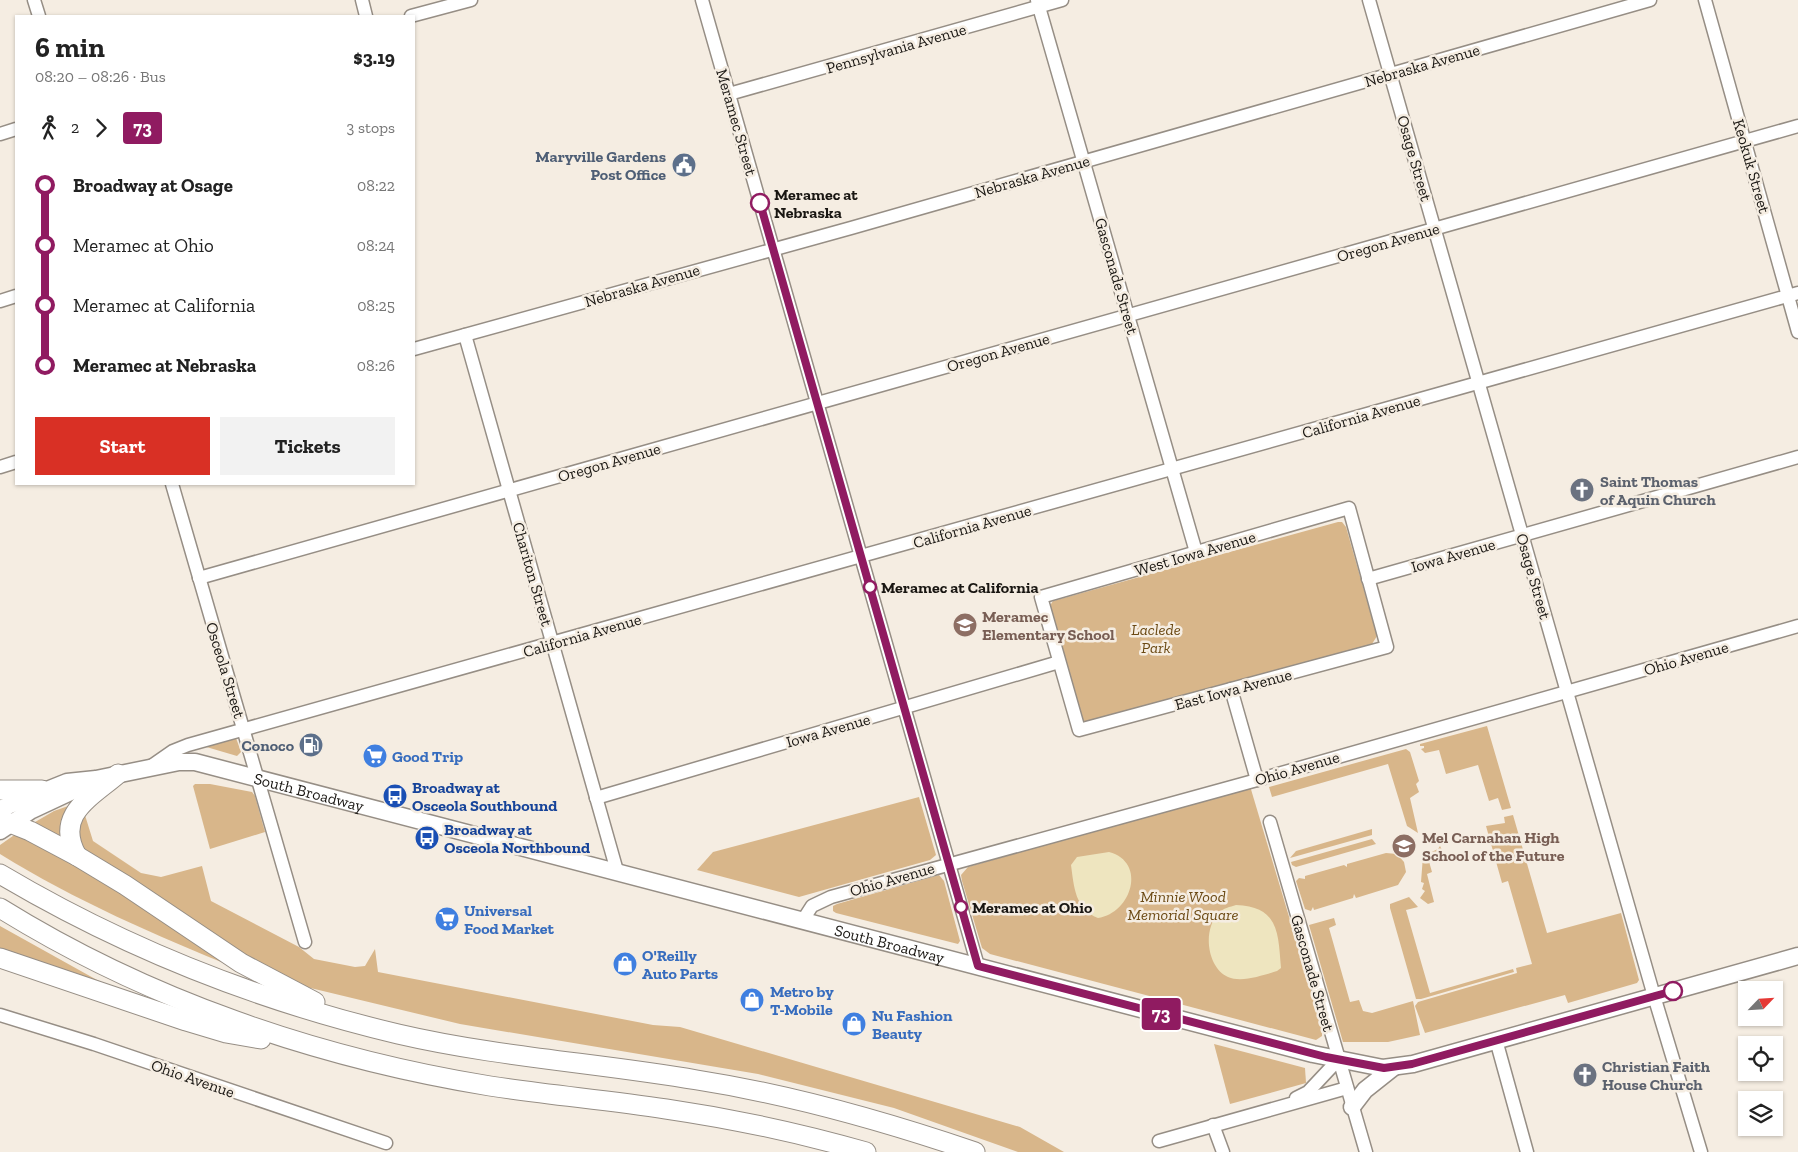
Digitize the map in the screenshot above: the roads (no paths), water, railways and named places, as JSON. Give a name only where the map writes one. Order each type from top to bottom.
[{"type":"highway","points":[[77,856],[69,839],[70,820],[80,807],[118,774]]},
{"type":"highway","points":[[0,790],[42,790]]},
{"type":"highway","points":[[3,820],[77,856],[125,885],[241,963],[356,1023]]},
{"type":"highway","points":[[0,874],[83,920],[183,964],[288,1002],[356,1023],[408,1036],[503,1053],[695,1079],[753,1090],[866,1116],[975,1152]]},
{"type":"highway","points":[[0,908],[65,946],[171,996],[319,1048]]},
{"type":"highway","points":[[0,958],[226,1033],[319,1048],[432,1075],[490,1086],[722,1118],[780,1130],[866,1152]]},
{"type":"main road","name":"South Broadway","points":[[3,820],[42,790],[67,782],[96,779],[187,762],[258,777],[1338,1060],[1373,1067],[1394,1068],[1798,956]]},
{"type":"main road","name":"South Broadway","points":[[3,820],[96,779]]},
{"type":"main road","points":[[1352,1107],[1365,1090],[1394,1068]]},
{"type":"street","points":[[34,0],[39,15]]},
{"type":"street","points":[[362,0],[366,15]]},
{"type":"street","points":[[415,15],[472,0]]},
{"type":"street","name":"Meramec Street","points":[[702,0],[978,966]]},
{"type":"street","name":"Pennsylvania Avenue","points":[[729,94],[1038,3],[1062,0]]},
{"type":"street","name":"Osage Street","points":[[1369,0],[1654,996],[1701,1152]]},
{"type":"street","name":"Nebraska Avenue","points":[[415,349],[1650,0]]},
{"type":"street","name":"Keokuk Street","points":[[1705,0],[1745,141],[1793,294],[1798,332]]},
{"type":"street","name":"Gasconade Street","points":[[1038,3],[1196,552]]},
{"type":"street","name":"Oregon Avenue","points":[[199,578],[1798,126]]},
{"type":"street","points":[[0,134],[15,129]]},
{"type":"street","name":"California Avenue","points":[[150,768],[173,751],[244,730],[1793,294]]},
{"type":"street","points":[[0,301],[15,296]]},
{"type":"street","name":"Chariton Street","points":[[465,335],[617,871]]},
{"type":"street","name":"Iowa Avenue","points":[[1368,579],[1798,457]]},
{"type":"street","points":[[0,467],[15,462]]},
{"type":"street","name":"Osceola Street","points":[[172,485],[305,942]]},
{"type":"street","name":"West Iowa Avenue","points":[[1059,662],[1040,597],[1349,508],[1368,579]]},
{"type":"street","name":"East Iowa Avenue","points":[[1059,662],[1079,730],[1387,647],[1368,579]]},
{"type":"street","name":"Ohio Avenue","points":[[803,920],[808,910],[825,899],[949,863],[1257,780],[1798,626]]},
{"type":"street","name":"Iowa Avenue","points":[[596,798],[1059,662]]},
{"type":"street","points":[[1231,689],[1257,780]]},
{"type":"street","name":"Gasconade Street","points":[[1270,822],[1366,1152]]},
{"type":"street","name":"Ohio Avenue","points":[[0,1015],[94,1044],[386,1144]]},
{"type":"street","points":[[1496,1040],[1527,1152]]},
{"type":"street","points":[[1278,1107],[1308,1092],[1338,1060]]},
{"type":"street","points":[[1159,1141],[1346,1088]]},
{"type":"street","points":[[1213,1126],[1223,1152]]},
{"type":"place","name":"Maryville Gardens Post Office","points":[[684,165]]},
{"type":"place","name":"Meramec at Nebraska","points":[[760,203]]},
{"type":"place","name":"Saint Thomas of Aquin Church","points":[[1582,490]]},
{"type":"place","name":"Meramec at California","points":[[870,587]]},
{"type":"place","name":"Meramec Elementary School","points":[[965,625]]},
{"type":"place","name":"Conoco","points":[[311,745]]},
{"type":"place","name":"Good Trip","points":[[375,756]]},
{"type":"place","name":"Broadway at Osceola Southbound","points":[[395,796]]},
{"type":"place","name":"Broadway at Osceola Northbound","points":[[427,838]]},
{"type":"place","name":"Mel Carnahan High School of the Future","points":[[1404,846]]},
{"type":"place","name":"Meramec at Ohio","points":[[961,907]]},
{"type":"place","name":"Universal Food Market","points":[[447,919]]},
{"type":"place","name":"O'Reilly Auto Parts","points":[[625,964]]},
{"type":"place","name":"Metro by T-Mobile","points":[[752,1000]]},
{"type":"place","name":"Nu Fashion Beauty","points":[[854,1024]]},
{"type":"place","name":"Christian Faith House Church","points":[[1585,1075]]},
{"type":"park label","name":"Laclede Park","points":[[1156,638]]},
{"type":"park label","name":"Minnie Wood Memorial Square","points":[[1183,905]]}]
